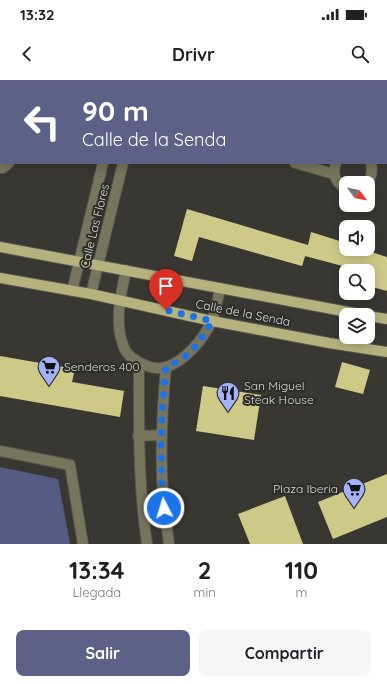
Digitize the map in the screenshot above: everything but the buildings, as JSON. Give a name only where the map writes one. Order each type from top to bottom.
[{"type":"main road","name":"Calle de la Senda","points":[[0,247],[339,310]]},
{"type":"main road","name":"Calle de la Senda","points":[[0,278],[91,294],[212,321],[329,343],[387,352]]},
{"type":"main road","points":[[375,317],[387,319]]},
{"type":"street","name":"Calle Las Flores","points":[[72,291],[103,164]]},
{"type":"street","name":"Calle Las Flores","points":[[91,294],[123,164]]},
{"type":"street","points":[[299,164],[334,174]]},
{"type":"street","points":[[336,164],[334,174],[339,183]]},
{"type":"street","points":[[371,164],[371,176]]},
{"type":"street","points":[[126,270],[119,300],[118,328],[123,346],[128,354],[139,363],[151,368],[166,367],[182,359],[194,348],[212,321],[220,288]]},
{"type":"street","points":[[139,363],[138,436],[147,544]]},
{"type":"street","points":[[166,367],[161,435],[163,496],[169,544]]},
{"type":"street","points":[[138,436],[161,435]]},
{"type":"street","points":[[0,451],[70,465],[83,544]]},
{"type":"shaded area","points":[[0,467],[58,479],[70,544],[0,544]]},
{"type":"place","name":"Senderos 400","points":[[49,386]]},
{"type":"place","name":"San Miguel Steak House","points":[[228,412]]},
{"type":"place","name":"Plaza Iberia","points":[[354,508]]},
{"type":"route","points":[[164,508],[161,435],[166,367],[182,359],[194,348],[212,321],[166,310]]}]
